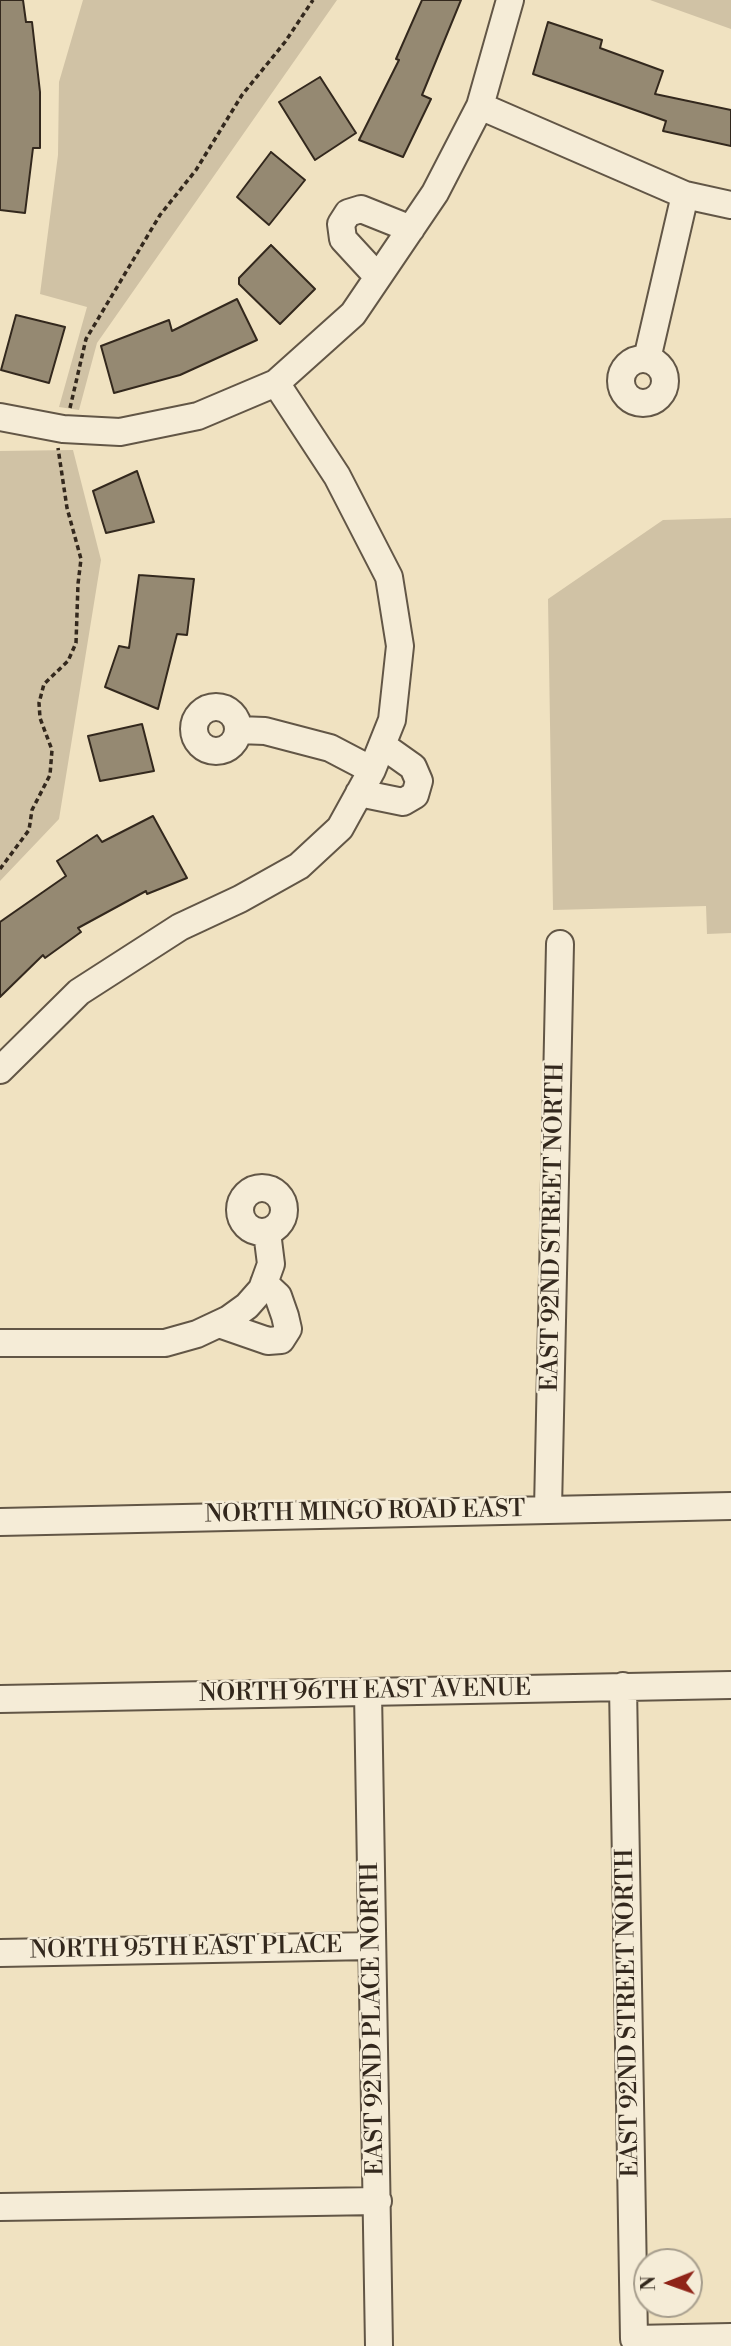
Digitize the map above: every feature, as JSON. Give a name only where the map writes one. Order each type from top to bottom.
[{"type":"street","points":[[0,417],[63,429],[120,432],[198,415],[276,383],[353,314],[435,193],[480,106],[510,0]]},
{"type":"street","points":[[480,106],[685,195],[731,205]]},
{"type":"street","points":[[647,359],[685,195]]},
{"type":"street","points":[[378,277],[343,239],[341,224],[348,213],[361,209],[411,229]]},
{"type":"street","points":[[0,1070],[79,992],[180,927],[240,899],[299,866],[340,828],[377,757],[392,720],[400,646],[389,577],[337,476],[276,383]]},
{"type":"street","points":[[238,730],[265,731],[413,767],[419,781],[415,795],[402,802],[359,793]]},
{"type":"street","name":"EAST 92ND STREET NORTH","points":[[548,1509],[560,944]]},
{"type":"street","points":[[0,1343],[165,1343],[197,1334],[247,1306],[262,1289],[271,1264],[267,1232]]},
{"type":"street","points":[[219,1324],[268,1341],[281,1340],[288,1329],[285,1316],[278,1296],[264,1283]]},
{"type":"street","name":"NORTH MINGO ROAD EAST","points":[[0,1522],[731,1506]]},
{"type":"street","name":"NORTH 96TH EAST AVENUE","points":[[0,1699],[731,1685]]},
{"type":"street","name":"EAST 92ND STREET NORTH","points":[[623,1686],[634,2339],[731,2337]]},
{"type":"street","name":"EAST 92ND PLACE NORTH","points":[[368,1692],[379,2346]]},
{"type":"street","name":"NORTH 95TH EAST PLACE","points":[[0,1953],[372,1946]]},
{"type":"street","points":[[0,2207],[378,2201]]},
{"type":"path","points":[[0,869],[29,830],[32,810],[50,775],[52,750],[40,718],[40,703],[44,684],[68,661],[76,643],[81,559],[62,483],[57,445],[71,407],[86,339],[160,215],[196,170],[242,95],[285,42],[313,0]]},
{"type":"shaded area","points":[[83,0],[337,0],[97,343],[79,410],[59,407],[87,307],[40,294],[58,155],[59,82]]},
{"type":"shaded area","points":[[650,0],[731,0],[731,29]]},
{"type":"shaded area","points":[[73,450],[101,560],[59,819],[0,881],[0,451]]},
{"type":"shaded area","points":[[731,518],[731,933],[707,934],[706,906],[553,910],[548,599],[663,520]]},
{"type":"building","points":[[0,0],[23,0],[26,22],[32,22],[40,92],[40,148],[33,148],[25,213],[0,210]]},
{"type":"building","points":[[422,0],[461,0],[422,95],[431,99],[403,157],[359,140],[399,60],[396,59]]},
{"type":"building","points":[[548,22],[602,40],[600,48],[663,71],[655,94],[731,110],[731,146],[663,131],[666,121],[533,74]]},
{"type":"building","points":[[320,77],[356,133],[315,160],[279,102]]},
{"type":"building","points":[[271,152],[305,180],[269,225],[237,197]]},
{"type":"building","points":[[271,245],[315,289],[280,324],[239,284],[239,278]]},
{"type":"building","points":[[237,299],[257,340],[180,375],[114,393],[101,346],[169,320],[172,331]]},
{"type":"building","points":[[16,315],[65,327],[49,383],[1,370]]},
{"type":"building","points":[[137,471],[154,522],[106,533],[93,491]]},
{"type":"building","points":[[139,575],[194,579],[187,635],[177,634],[158,709],[105,687],[119,646],[129,648]]},
{"type":"building","points":[[142,724],[154,771],[100,781],[88,736]]},
{"type":"building","points":[[153,816],[187,878],[147,894],[146,891],[78,928],[81,932],[45,958],[43,955],[0,997],[0,922],[66,876],[57,861],[97,835],[102,842]]}]
